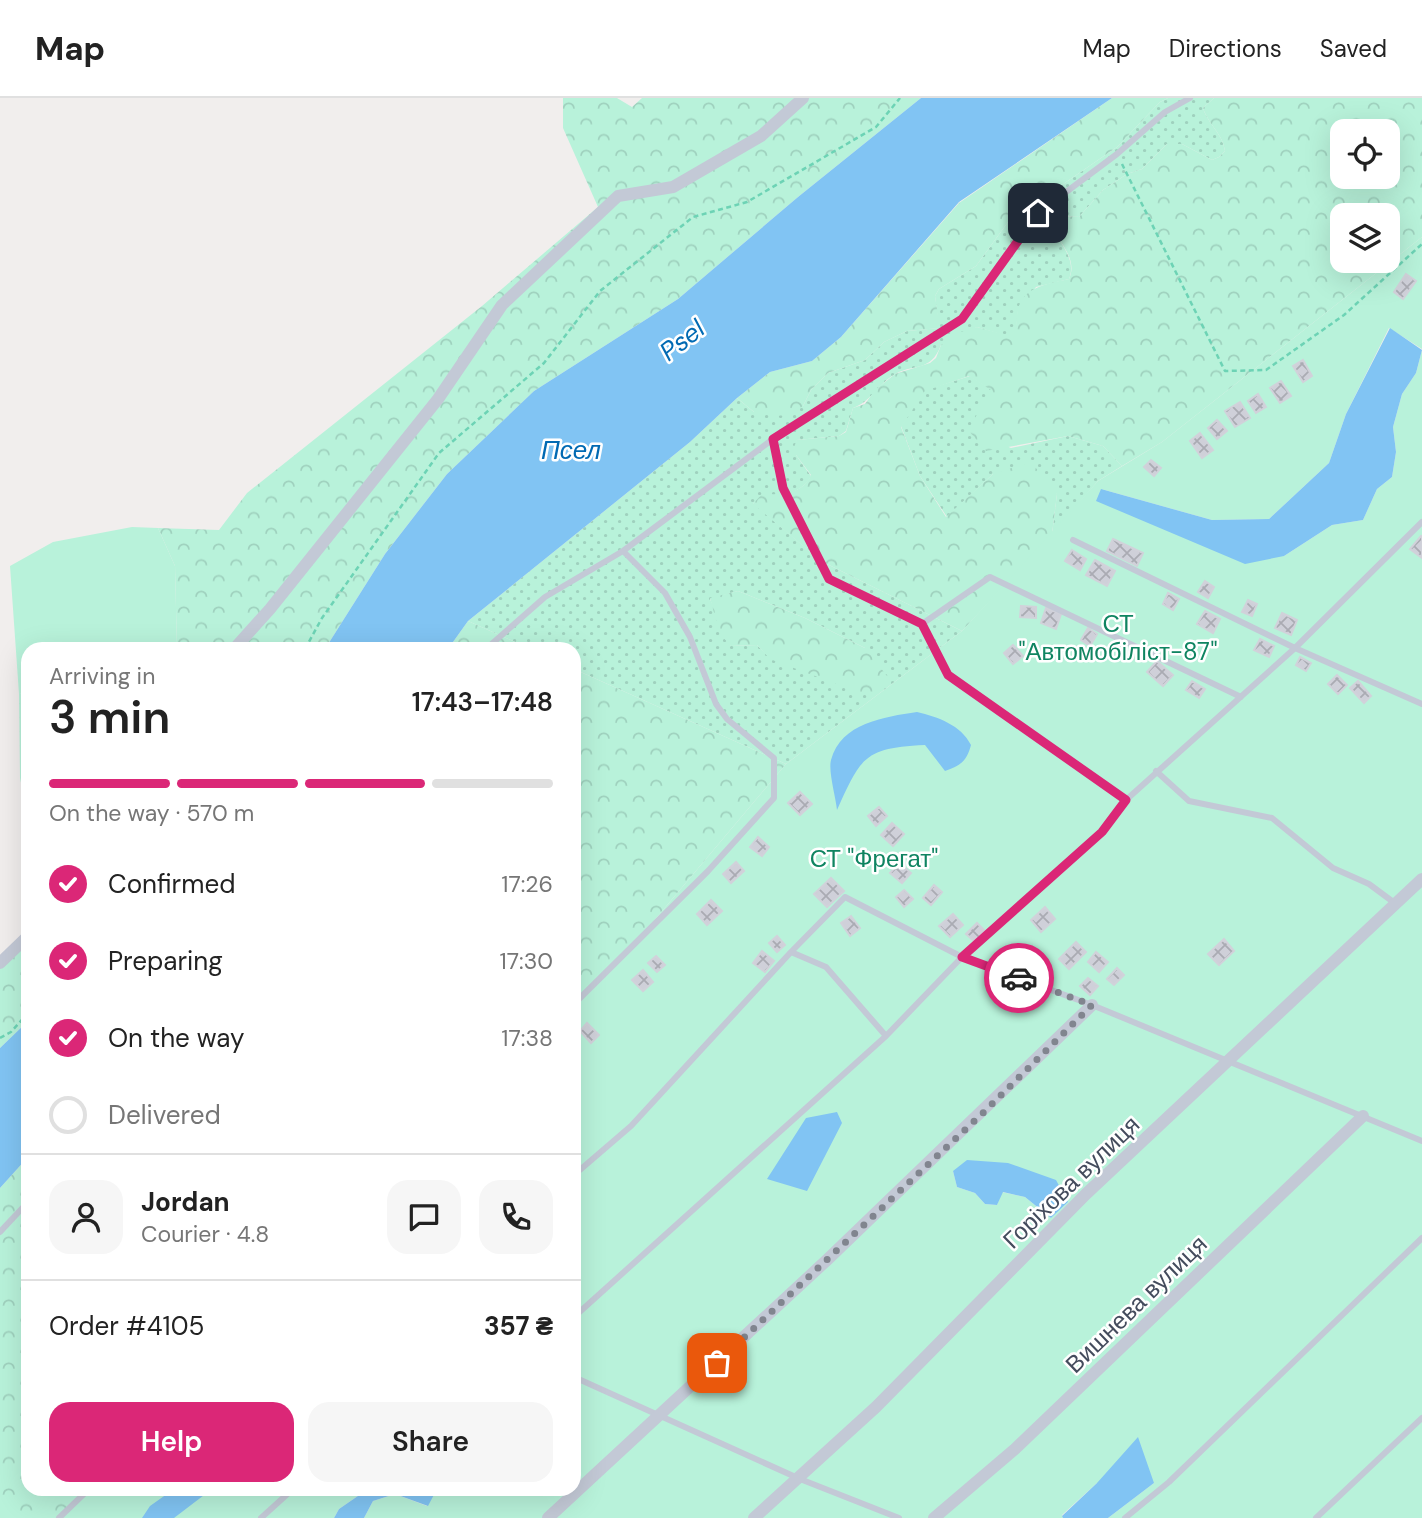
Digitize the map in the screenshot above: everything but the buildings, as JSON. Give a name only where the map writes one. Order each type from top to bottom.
[{"type":"street","points":[[240,642],[278,599],[438,399],[502,304],[618,196],[673,187],[761,136],[803,98]]},
{"type":"street","name":"Горіхова вулиця","points":[[754,1518],[800,1479],[876,1407],[1086,1194],[1422,879]]},
{"type":"street","points":[[0,963],[21,943]]},
{"type":"street","points":[[581,1488],[985,1111],[1092,1005]]},
{"type":"street","name":"Вишнева вулиця","points":[[934,1518],[1015,1449],[1363,1116]]},
{"type":"street","points":[[548,1518],[572,1496]]},
{"type":"lane","points":[[494,642],[545,597],[623,551],[773,439],[962,319],[1038,213],[1117,154],[1165,112],[1190,98]]},
{"type":"lane","points":[[773,439],[783,488],[829,579],[922,624],[948,675],[1126,800]]},
{"type":"lane","points":[[581,1311],[886,1037],[962,957],[1102,832],[1126,800],[1295,648],[1422,522]]},
{"type":"lane","points":[[1073,540],[1295,648],[1422,703]]},
{"type":"lane","points":[[581,997],[708,871],[774,798],[774,758],[727,719],[716,704],[690,637],[665,593],[623,551]]},
{"type":"lane","points":[[922,624],[990,577],[1241,697]]},
{"type":"lane","points":[[1156,772],[1189,802],[1272,818],[1333,868],[1369,884],[1396,904]]},
{"type":"lane","points":[[581,1169],[631,1126],[845,897],[962,957],[1092,1005],[1422,1141]]},
{"type":"lane","points":[[791,952],[826,967],[886,1037]]},
{"type":"lane","points":[[0,1232],[21,1210]]},
{"type":"lane","points":[[1125,1518],[1168,1482],[1422,1238]]},
{"type":"lane","points":[[581,1380],[800,1479],[899,1518]]},
{"type":"lane","points":[[1315,1518],[1422,1418]]},
{"type":"lane","points":[[59,1518],[82,1496]]},
{"type":"lane","points":[[261,1518],[285,1496]]},
{"type":"path","points":[[309,642],[322,618],[439,453],[544,363],[600,291],[693,217],[747,202],[876,127],[900,98]]},
{"type":"path","points":[[1117,154],[1225,371],[1266,370],[1344,315],[1422,244]]},
{"type":"path","points":[[0,1038],[21,1020]]},
{"type":"green space","points":[[563,98],[617,98],[632,107],[642,98],[921,98],[798,197],[678,299],[534,391],[447,474],[385,554],[329,642],[177,642],[175,566],[158,528],[219,530],[247,493],[482,306],[598,207],[563,128]]},
{"type":"green space","points":[[1112,98],[1168,98],[1160,102],[1117,147],[1008,222],[976,266],[939,289],[935,296],[940,328],[907,331],[884,342],[865,360],[828,373],[811,390],[803,406],[788,415],[772,416],[754,412],[737,398],[770,372],[812,361],[841,337],[959,203]]},
{"type":"green space","points":[[1168,98],[1214,98],[1203,108],[1224,145],[1225,151],[1219,157],[1212,160],[1182,144],[1167,144],[1142,169],[1127,174],[1103,190],[1079,217],[1064,216],[1050,226],[1069,258],[1069,279],[1036,287],[1018,311],[1016,330],[1010,337],[977,327],[941,345],[937,354],[926,364],[892,376],[864,402],[853,408],[846,431],[839,436],[797,440],[796,455],[811,476],[801,488],[786,495],[753,503],[821,561],[962,631],[786,764],[581,672],[581,642],[515,642],[468,621],[690,442],[737,398],[754,412],[803,406],[811,390],[828,373],[865,360],[884,342],[907,331],[939,328],[935,296],[939,289],[976,266],[1008,222],[1117,147],[1160,102]],"holes":[[[738,591],[805,618],[865,648],[771,659],[757,645],[731,646],[710,599]]]},
{"type":"green space","points":[[1214,98],[1422,98],[1422,237],[1400,254],[1400,203],[1330,203],[1330,273],[1376,273],[1162,442],[1122,466],[1103,446],[1068,436],[986,451],[968,430],[991,390],[969,376],[925,391],[901,427],[920,476],[946,517],[993,474],[1031,462],[1057,494],[1052,534],[962,631],[821,561],[753,504],[762,494],[790,492],[807,482],[811,475],[796,455],[794,447],[797,440],[839,436],[846,432],[853,408],[865,404],[875,390],[895,374],[930,363],[936,358],[941,345],[954,334],[977,327],[1010,336],[1016,327],[1023,298],[1043,285],[1069,279],[1070,258],[1050,226],[1060,218],[1079,217],[1103,190],[1127,174],[1142,169],[1167,144],[1182,144],[1212,160],[1219,157],[1225,151],[1224,145],[1203,108]]},
{"type":"green space","points":[[1422,237],[1422,349],[1389,328],[1346,414],[1329,463],[1269,519],[1212,520],[1101,489],[1284,556],[1332,525],[1363,520],[1377,489],[1392,477],[1396,452],[1393,427],[1402,394],[1416,373],[1422,350],[1422,1518],[1108,1518],[1154,1483],[1097,1483],[1062,1515],[1063,1518],[364,1518],[373,1501],[389,1496],[400,1496],[427,1506],[433,1496],[581,1496],[581,999],[631,948],[786,764],[962,631],[1098,481],[1162,442],[1376,273],[1400,273],[1400,254]],"holes":[[[953,1171],[1068,1202],[1051,1218],[1025,1197],[1002,1192],[997,1205],[985,1204],[975,1193],[957,1187]]]},
{"type":"green space","points":[[970,376],[992,390],[969,430],[1011,448],[1068,436],[1103,446],[1122,466],[1098,481],[1052,534],[1057,494],[993,474],[947,517],[920,476],[901,426],[925,390]]},
{"type":"green space","points":[[132,527],[158,528],[175,566],[177,642],[21,642],[19,694],[10,566],[53,542]]},
{"type":"green space","points":[[738,591],[805,618],[865,648],[891,681],[868,696],[770,659],[757,645],[731,646],[720,634],[710,598]]},
{"type":"green space","points":[[468,621],[515,642],[453,642]]},
{"type":"green space","points":[[581,672],[786,764],[631,948],[581,999]]},
{"type":"green space","points":[[21,694],[21,783],[20,778]]},
{"type":"green space","points":[[21,940],[21,1028],[0,1048],[0,959]]},
{"type":"green space","points":[[21,1165],[21,1496],[83,1496],[60,1518],[0,1518],[0,1188]]},
{"type":"green space","points":[[83,1496],[358,1496],[339,1509],[334,1518],[60,1518]]},
{"type":"water","name":"Псел","points":[[921,98],[1112,98],[959,202],[841,337],[812,361],[770,372],[737,398],[690,442],[468,621],[453,642],[329,642],[385,554],[447,474],[534,391],[678,299],[798,197]]},
{"type":"water","points":[[1390,328],[1422,350],[1416,373],[1402,394],[1393,427],[1396,452],[1392,477],[1377,489],[1363,520],[1332,525],[1284,556],[1245,564],[1096,501],[1101,489],[1212,520],[1269,519],[1329,463],[1346,414]]},
{"type":"water","points":[[917,712],[941,719],[961,732],[971,745],[965,759],[945,771],[925,745],[905,746],[877,753],[859,767],[837,810],[830,765],[836,748],[844,738],[865,724]]},
{"type":"water","points":[[21,1028],[21,1165],[0,1188],[0,1048]]},
{"type":"water","points":[[837,1112],[842,1123],[807,1191],[767,1179],[806,1118]]},
{"type":"water","points":[[967,1160],[1008,1163],[1056,1180],[1068,1202],[1051,1218],[1025,1197],[1003,1192],[997,1205],[985,1204],[975,1193],[957,1187],[953,1171]]},
{"type":"water","points":[[1138,1437],[1154,1483],[1108,1518],[1063,1518],[1062,1516],[1097,1483]]},
{"type":"water","points":[[164,1496],[203,1496],[174,1518],[142,1518],[150,1506]]},
{"type":"water","points":[[358,1496],[389,1496],[373,1501],[364,1518],[334,1518],[339,1509]]},
{"type":"water","points":[[400,1496],[433,1496],[428,1506]]},
{"type":"way so far","points":[[717,1363],[985,1111],[1092,1005],[1019,978]]},
{"type":"route","points":[[1019,978],[962,957],[1102,832],[1126,800],[948,675],[922,624],[829,579],[783,488],[773,439],[962,319],[1038,213]]},
{"type":"water label","name":"Psel","points":[[682,340]]},
{"type":"park label","name":"СТ \"Автомобiлiст-87\"","points":[[1118,637]]},
{"type":"park label","name":"СТ \"Фрегат\"","points":[[874,858]]}]
